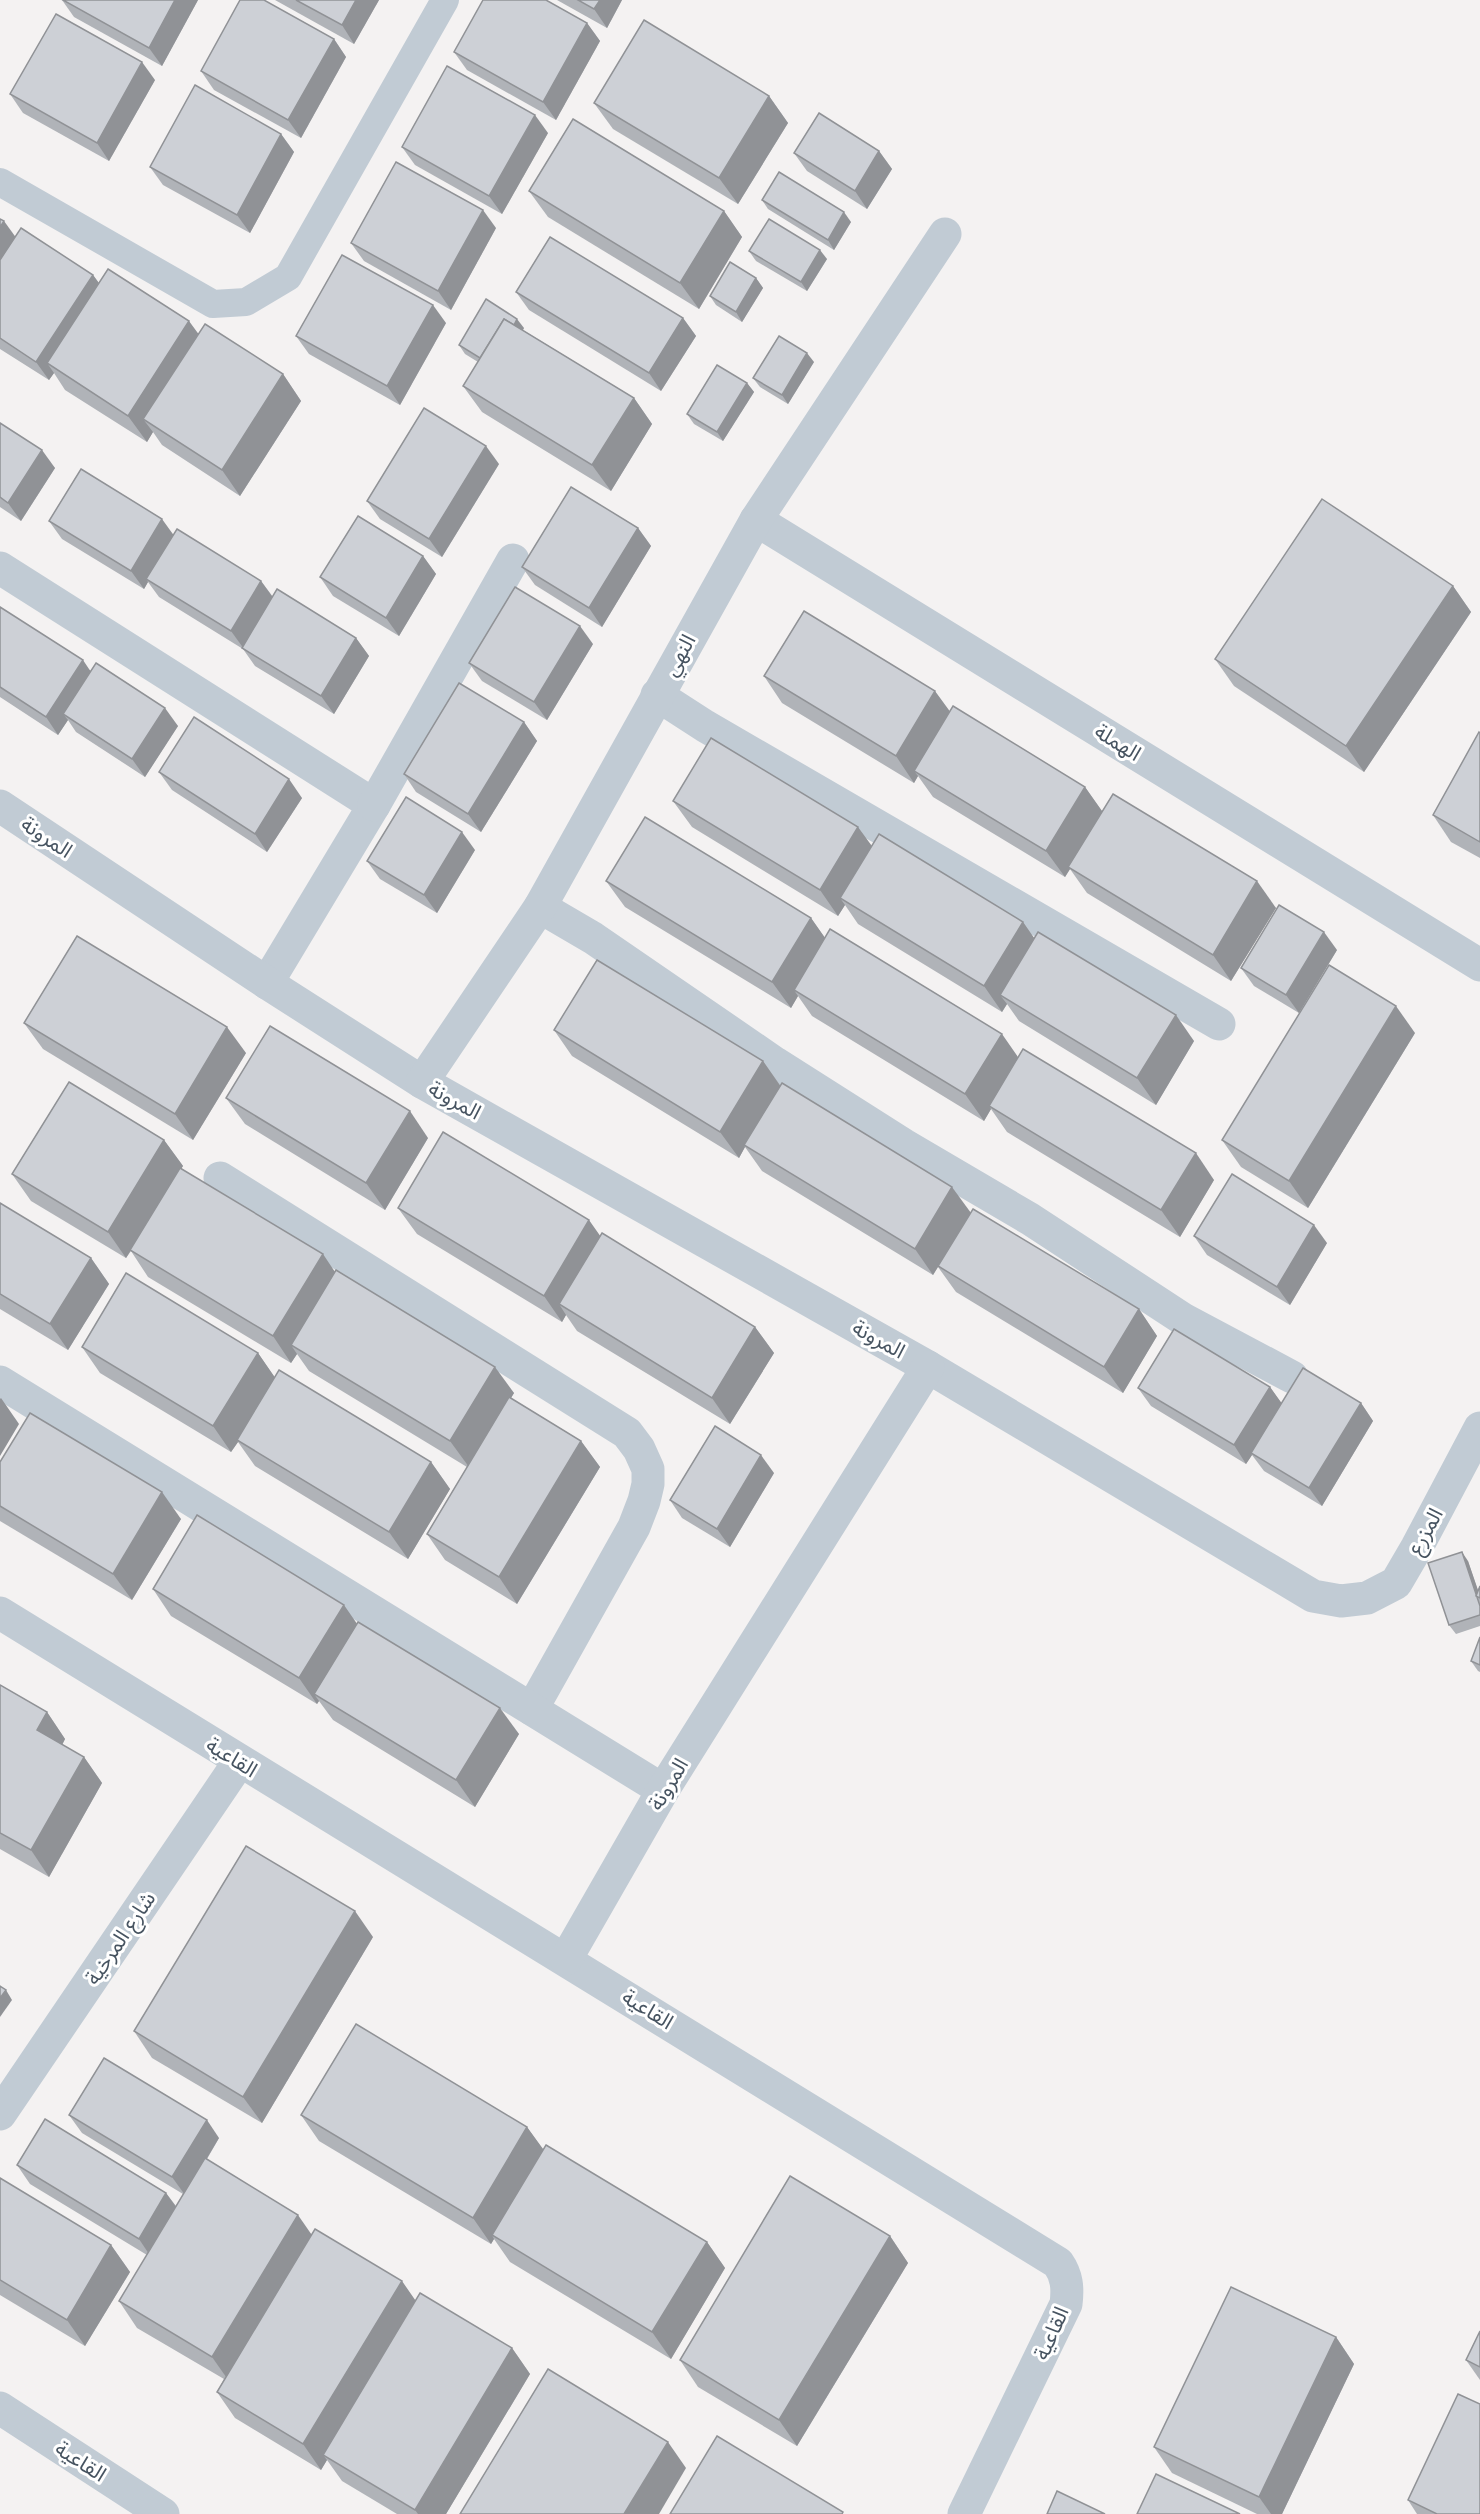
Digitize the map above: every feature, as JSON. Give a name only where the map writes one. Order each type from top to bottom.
[{"type":"street","name":"النهي","points":[[422,1082],[540,907],[756,520],[945,234]]},
{"type":"street","name":"الهملة","points":[[756,520],[1480,964]]},
{"type":"street","points":[[267,983],[374,805],[513,560]]},
{"type":"street","points":[[0,568],[374,805]]},
{"type":"street","points":[[657,695],[705,726],[1219,1024]]},
{"type":"street","name":"المرونة","points":[[0,806],[267,983],[422,1082],[928,1367],[1313,1596],[1341,1601]]},
{"type":"street","points":[[540,907],[593,938],[775,1063],[904,1145],[1030,1219],[1183,1319],[1292,1377]]},
{"type":"street","points":[[220,1178],[627,1433],[639,1449],[648,1469],[648,1484],[634,1527],[532,1709]]},
{"type":"street","name":"المرونة","points":[[566,1959],[663,1790],[928,1367]]},
{"type":"street","points":[[0,1382],[663,1790]]},
{"type":"street","name":"المزرع","points":[[1341,1601],[1367,1598],[1396,1582],[1480,1428]]},
{"type":"street","name":"القاعية","points":[[0,1613],[239,1762],[566,1959],[1058,2263],[1064,2271],[1067,2284],[1066,2304],[964,2514]]},
{"type":"street","name":"شارع المرخية","points":[[0,2114],[239,1762]]},
{"type":"street","name":"القاعية","points":[[0,2408],[163,2514]]},
{"type":"lane","points":[[0,182],[213,304],[246,302],[288,277],[444,0]]},
{"type":"building","points":[[63,0],[175,0],[149,48]]},
{"type":"building","points":[[240,0],[264,0],[334,39],[288,120],[201,71]]},
{"type":"building","points":[[296,0],[356,0],[342,25]]},
{"type":"building","points":[[483,0],[546,0],[587,23],[543,102],[454,52]]},
{"type":"building","points":[[578,0],[600,0],[594,9]]},
{"type":"building","points":[[56,14],[142,62],[97,143],[10,94]]},
{"type":"building","points":[[644,20],[769,96],[719,178],[594,103]]},
{"type":"building","points":[[447,66],[535,115],[489,196],[402,147]]},
{"type":"building","points":[[195,85],[281,134],[237,215],[150,167]]},
{"type":"building","points":[[819,113],[879,151],[855,191],[794,153]]},
{"type":"building","points":[[573,119],[724,211],[680,283],[529,191]]},
{"type":"building","points":[[396,162],[483,210],[438,291],[351,243]]},
{"type":"building","points":[[779,172],[844,212],[828,240],[762,200]]},
{"type":"building","points":[[769,219],[820,250],[801,282],[749,251]]},
{"type":"building","points":[[21,228],[93,275],[36,362],[0,338],[0,260]]},
{"type":"building","points":[[550,237],[683,318],[649,373],[516,292]]},
{"type":"building","points":[[342,255],[433,305],[387,386],[296,336]]},
{"type":"building","points":[[730,262],[756,278],[736,312],[710,296]]},
{"type":"building","points":[[108,269],[189,321],[128,416],[47,363]]},
{"type":"building","points":[[486,299],[517,319],[514,325],[504,319],[480,358],[459,345]]},
{"type":"building","points":[[504,319],[634,398],[592,465],[463,386]]},
{"type":"building","points":[[205,324],[283,374],[222,470],[143,419]]},
{"type":"building","points":[[779,336],[807,353],[782,395],[753,378]]},
{"type":"building","points":[[717,365],[747,383],[717,432],[687,414]]},
{"type":"building","points":[[424,408],[486,446],[429,539],[367,501]]},
{"type":"building","points":[[0,423],[42,450],[8,503],[0,497]]},
{"type":"building","points":[[81,469],[162,519],[131,571],[49,521]]},
{"type":"building","points":[[571,487],[638,528],[589,608],[522,567]]},
{"type":"building","points":[[1322,499],[1453,586],[1346,746],[1215,659]]},
{"type":"building","points":[[358,516],[423,556],[386,618],[320,577]]},
{"type":"building","points":[[177,529],[261,581],[231,631],[146,579]]},
{"type":"building","points":[[515,587],[580,626],[534,702],[469,663]]},
{"type":"building","points":[[277,589],[356,638],[321,696],[242,648]]},
{"type":"building","points":[[0,607],[83,660],[46,717],[0,687]]},
{"type":"building","points":[[804,611],[935,691],[896,756],[764,676]]},
{"type":"building","points":[[96,663],[165,708],[132,759],[63,714]]},
{"type":"building","points":[[459,683],[524,722],[468,814],[404,774]]},
{"type":"building","points":[[953,706],[1085,787],[1046,851],[914,771]]},
{"type":"building","points":[[194,717],[289,779],[255,834],[159,772]]},
{"type":"building","points":[[1480,733],[1480,842],[1433,815]]},
{"type":"building","points":[[711,738],[858,827],[820,890],[673,801]]},
{"type":"building","points":[[1113,794],[1257,881],[1213,955],[1068,867]]},
{"type":"building","points":[[406,797],[462,832],[424,895],[367,861]]},
{"type":"building","points":[[645,817],[811,918],[772,982],[606,881]]},
{"type":"building","points":[[879,834],[1023,922],[984,986],[840,898]]},
{"type":"building","points":[[1279,905],[1324,932],[1286,995],[1241,968]]},
{"type":"building","points":[[830,929],[1002,1034],[965,1094],[794,990]]},
{"type":"building","points":[[1038,932],[1176,1015],[1137,1078],[1000,995]]},
{"type":"building","points":[[77,936],[227,1027],[175,1114],[24,1023]]},
{"type":"building","points":[[597,960],[763,1061],[720,1132],[554,1030]]},
{"type":"building","points":[[1329,965],[1396,1006],[1289,1181],[1222,1140]]},
{"type":"building","points":[[270,1026],[410,1111],[366,1183],[226,1098]]},
{"type":"building","points":[[1023,1049],[1196,1153],[1161,1210],[989,1106]]},
{"type":"building","points":[[69,1082],[164,1140],[108,1232],[12,1174]]},
{"type":"building","points":[[782,1083],[952,1187],[915,1249],[744,1145]]},
{"type":"building","points":[[443,1132],[589,1220],[544,1296],[398,1208]]},
{"type":"building","points":[[180,1168],[323,1254],[273,1336],[130,1250]]},
{"type":"building","points":[[1232,1174],[1314,1225],[1277,1287],[1194,1236]]},
{"type":"building","points":[[0,1203],[91,1258],[50,1324],[0,1294]]},
{"type":"building","points":[[973,1209],[1139,1309],[1104,1367],[938,1266]]},
{"type":"building","points":[[602,1233],[755,1327],[712,1398],[559,1304]]},
{"type":"building","points":[[336,1270],[495,1367],[450,1441],[291,1345]]},
{"type":"building","points":[[126,1273],[258,1353],[213,1426],[82,1347]]},
{"type":"building","points":[[1174,1329],[1270,1387],[1234,1445],[1138,1388]]},
{"type":"building","points":[[1303,1368],[1361,1403],[1309,1488],[1251,1453]]},
{"type":"building","points":[[279,1370],[431,1462],[389,1532],[237,1440]]},
{"type":"building","points":[[509,1397],[581,1441],[499,1577],[427,1534]]},
{"type":"building","points":[[30,1413],[162,1492],[113,1574],[0,1506],[0,1462]]},
{"type":"building","points":[[715,1426],[761,1455],[717,1529],[670,1500]]},
{"type":"building","points":[[197,1515],[344,1605],[299,1678],[153,1589]]},
{"type":"building","points":[[1462,1552],[1480,1606],[1480,1615],[1449,1625],[1428,1563]]},
{"type":"building","points":[[1480,1586],[1480,1598],[1476,1596]]},
{"type":"building","points":[[358,1622],[500,1708],[456,1780],[314,1694]]},
{"type":"building","points":[[1480,1637],[1480,1665],[1471,1661]]},
{"type":"building","points":[[0,1685],[47,1712],[37,1730],[84,1757],[31,1850],[0,1833]]},
{"type":"building","points":[[246,1846],[355,1911],[243,2097],[134,2031]]},
{"type":"building","points":[[0,1986],[6,1990],[0,1998]]},
{"type":"building","points":[[356,2024],[527,2127],[473,2218],[301,2115]]},
{"type":"building","points":[[104,2058],[207,2120],[172,2177],[69,2115]]},
{"type":"building","points":[[45,2119],[166,2193],[139,2239],[17,2165]]},
{"type":"building","points":[[546,2145],[707,2242],[652,2332],[492,2235]]},
{"type":"building","points":[[205,2158],[298,2215],[212,2357],[119,2301]]},
{"type":"building","points":[[790,2176],[890,2236],[779,2420],[680,2360]]},
{"type":"building","points":[[0,2178],[111,2245],[67,2320],[0,2280]]},
{"type":"building","points":[[315,2229],[402,2281],[303,2444],[217,2392]]},
{"type":"building","points":[[1231,2287],[1336,2337],[1259,2497],[1154,2447]]},
{"type":"building","points":[[420,2293],[512,2348],[415,2510],[323,2455]]},
{"type":"building","points":[[1480,2331],[1480,2367],[1466,2360]]},
{"type":"building","points":[[548,2369],[668,2442],[624,2514],[460,2514]]},
{"type":"building","points":[[1458,2394],[1480,2404],[1480,2514],[1437,2514],[1408,2500]]},
{"type":"building","points":[[717,2436],[843,2512],[842,2514],[670,2514]]},
{"type":"building","points":[[1156,2474],[1240,2514],[1137,2514]]},
{"type":"building","points":[[1057,2491],[1105,2514],[1047,2514]]}]
